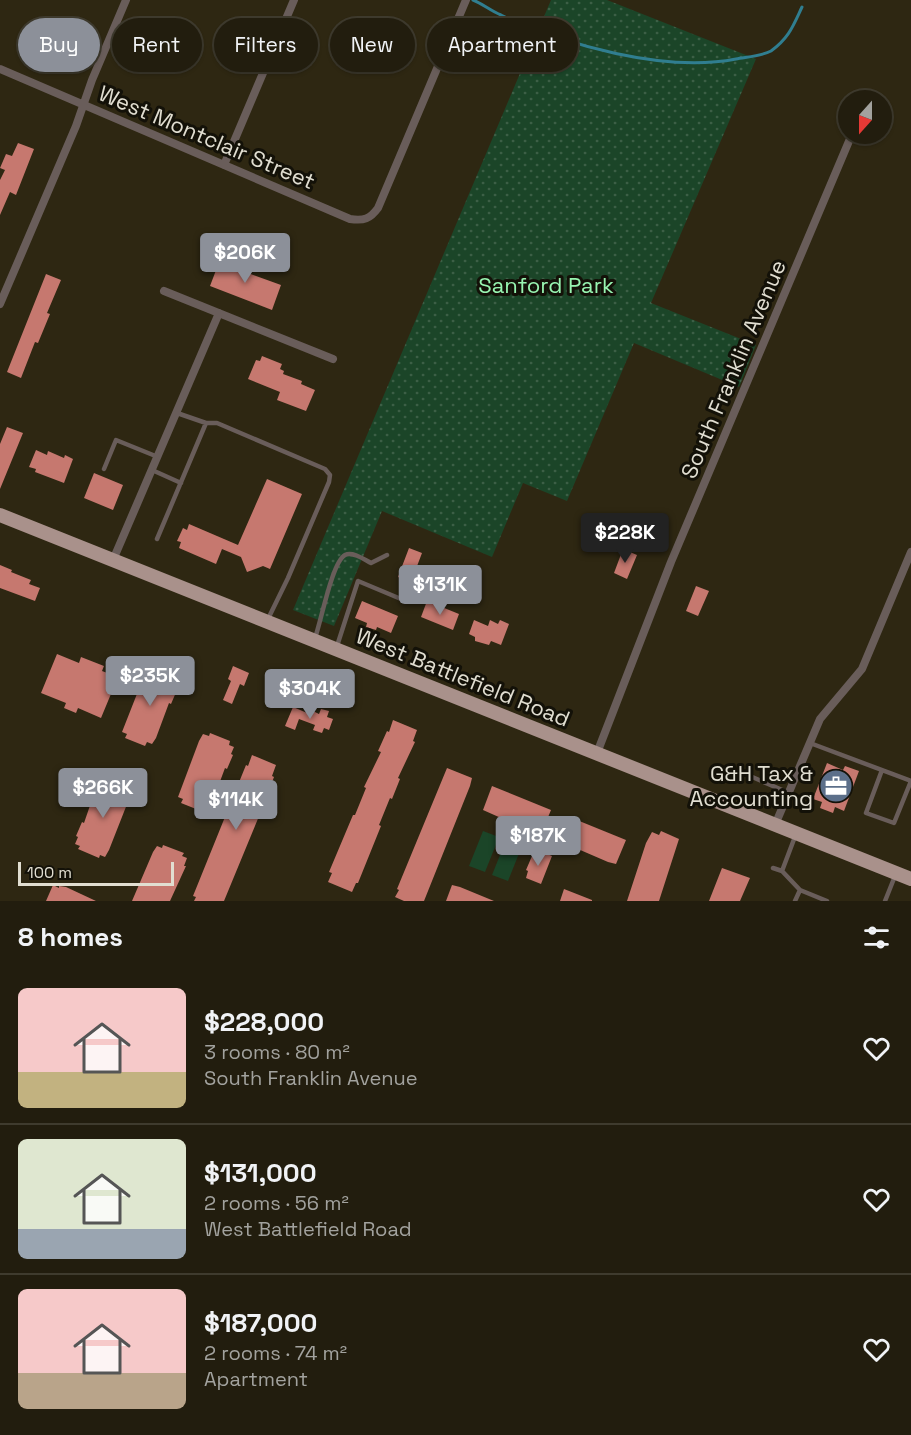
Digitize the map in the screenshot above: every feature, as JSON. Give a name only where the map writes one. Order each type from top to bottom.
[{"type":"main road","name":"West Battlefield Road","points":[[0,515],[911,879]]},
{"type":"street","points":[[0,304],[76,126],[92,80],[126,0]]},
{"type":"street","points":[[224,165],[294,0]]},
{"type":"street","name":"West Montclair Street","points":[[0,69],[350,219],[367,219],[378,208],[466,0]]},
{"type":"street","name":"South Franklin Avenue","points":[[597,753],[671,562],[848,144]]},
{"type":"street","points":[[164,291],[333,359]]},
{"type":"street","points":[[113,560],[219,313]]},
{"type":"street","points":[[775,825],[820,719],[862,669],[911,552]]},
{"type":"lane","points":[[177,413],[206,423],[217,423],[325,469],[330,475],[296,561],[267,621]]},
{"type":"lane","points":[[157,539],[206,423]]},
{"type":"lane","points":[[104,469],[116,440],[158,457]]},
{"type":"lane","points":[[152,470],[181,483]]},
{"type":"lane","points":[[315,640],[323,617],[331,580],[340,560],[345,555],[352,554],[372,563],[387,555]]},
{"type":"lane","points":[[336,649],[358,581],[401,599]]},
{"type":"lane","points":[[810,743],[882,770],[910,781],[894,823],[866,813],[882,770]]},
{"type":"lane","points":[[750,776],[789,793]]},
{"type":"lane","points":[[782,871],[796,834]]},
{"type":"lane","points":[[773,868],[782,871],[800,890],[827,901]]},
{"type":"lane","points":[[885,901],[896,873]]},
{"type":"lane","points":[[795,901],[800,890]]},
{"type":"green space","name":"Sanford Park","points":[[551,0],[607,0],[756,59],[651,303],[756,345],[739,387],[634,343],[567,501],[523,483],[492,557],[382,511],[334,626],[293,610],[521,72],[578,72],[578,18],[543,18]]},
{"type":"green space","points":[[483,831],[499,837],[485,872],[469,866]]},
{"type":"green space","points":[[506,840],[522,846],[508,881],[492,875]]},
{"type":"building","points":[[18,143],[34,149],[16,195],[10,192],[0,215],[0,180],[5,170],[0,168],[6,154],[12,156]]},
{"type":"building","points":[[221,257],[250,268],[248,273],[281,285],[272,310],[210,286]]},
{"type":"building","points":[[46,274],[61,280],[47,313],[50,314],[38,343],[35,342],[21,378],[7,372]]},
{"type":"building","points":[[262,356],[282,364],[280,369],[284,371],[283,374],[302,381],[301,384],[315,390],[306,411],[277,400],[280,392],[248,379],[256,360],[260,361]]},
{"type":"building","points":[[7,427],[23,433],[0,489],[0,444]]},
{"type":"building","points":[[36,450],[47,455],[48,451],[73,459],[64,483],[35,472],[36,469],[29,467]]},
{"type":"building","points":[[94,473],[123,485],[113,510],[84,498]]},
{"type":"building","points":[[267,479],[302,494],[270,569],[263,566],[247,572],[241,557],[222,549],[216,564],[179,548],[181,542],[177,541],[183,528],[187,530],[189,524],[238,545]]},
{"type":"building","points":[[409,548],[422,553],[411,582],[398,577]]},
{"type":"building","points":[[623,549],[637,555],[627,579],[614,573]]},
{"type":"building","points":[[0,565],[31,580],[29,584],[40,588],[35,601],[0,588]]},
{"type":"building","points":[[696,586],[709,591],[698,616],[686,611]]},
{"type":"building","points":[[362,601],[398,616],[391,633],[377,627],[376,630],[366,627],[367,623],[355,618]]},
{"type":"building","points":[[427,601],[459,614],[453,630],[421,617]]},
{"type":"building","points":[[474,620],[488,626],[490,620],[498,624],[500,620],[509,624],[501,645],[491,641],[489,645],[475,641],[475,637],[469,634]]},
{"type":"building","points":[[57,654],[79,663],[81,657],[104,666],[102,671],[118,677],[101,718],[78,708],[76,713],[64,708],[66,703],[41,693]]},
{"type":"building","points":[[233,666],[249,673],[244,686],[240,684],[232,704],[223,700],[231,681],[228,679]]},
{"type":"building","points":[[154,668],[175,676],[173,680],[178,682],[175,689],[177,690],[171,704],[169,703],[156,738],[152,744],[147,742],[145,746],[125,738],[127,734],[122,732],[144,676],[148,669],[153,671]]},
{"type":"building","points":[[293,707],[312,715],[313,711],[319,714],[321,709],[329,711],[327,717],[333,719],[329,730],[324,728],[322,733],[313,730],[315,725],[299,719],[295,730],[285,726]]},
{"type":"building","points":[[393,720],[417,730],[413,741],[415,742],[379,825],[381,826],[358,883],[352,892],[328,882],[332,873],[329,872],[353,815],[355,815],[366,788],[364,787],[381,752],[378,751]]},
{"type":"building","points":[[210,733],[230,741],[229,745],[234,747],[231,754],[233,755],[227,769],[225,768],[212,803],[208,810],[203,807],[201,811],[181,803],[183,799],[178,797],[199,741],[203,734],[209,736]]},
{"type":"building","points":[[252,755],[276,765],[262,809],[224,901],[194,901],[196,897],[193,896]]},
{"type":"building","name":"G&H Tax & Accounting","points":[[827,763],[843,770],[845,766],[859,771],[844,811],[835,807],[833,813],[820,808],[822,802],[813,799]]},
{"type":"building","points":[[447,768],[472,778],[470,786],[424,901],[404,901],[395,897],[399,890],[397,889]]},
{"type":"building","points":[[107,779],[128,788],[126,792],[131,794],[109,850],[105,857],[100,855],[99,858],[78,849],[80,846],[75,844],[78,837],[76,836],[82,822],[84,823],[96,788],[100,781],[106,783]]},
{"type":"building","points":[[492,786],[551,810],[541,834],[483,810]]},
{"type":"building","points":[[567,816],[626,840],[616,864],[557,840]]},
{"type":"building","points":[[661,831],[679,839],[659,901],[627,901],[646,843],[652,832],[659,835]]},
{"type":"building","points":[[163,845],[184,853],[182,856],[187,858],[184,866],[186,866],[170,901],[132,901],[153,852],[157,846],[162,848]]},
{"type":"building","points":[[537,850],[552,856],[541,884],[526,878],[528,871],[526,870]]},
{"type":"building","points":[[722,868],[750,878],[740,901],[709,901]]},
{"type":"building","points":[[53,885],[59,888],[59,886],[66,887],[96,901],[46,901]]},
{"type":"building","points":[[452,885],[460,887],[494,901],[446,901]]},
{"type":"building","points":[[564,889],[592,900],[592,901],[560,901]]},
{"type":"waterway","points":[[473,0],[527,26],[585,46],[616,54],[678,62],[708,62],[767,53],[786,36],[802,7]]},
{"type":"place","name":"G&H Tax & Accounting","points":[[836,786]]}]
